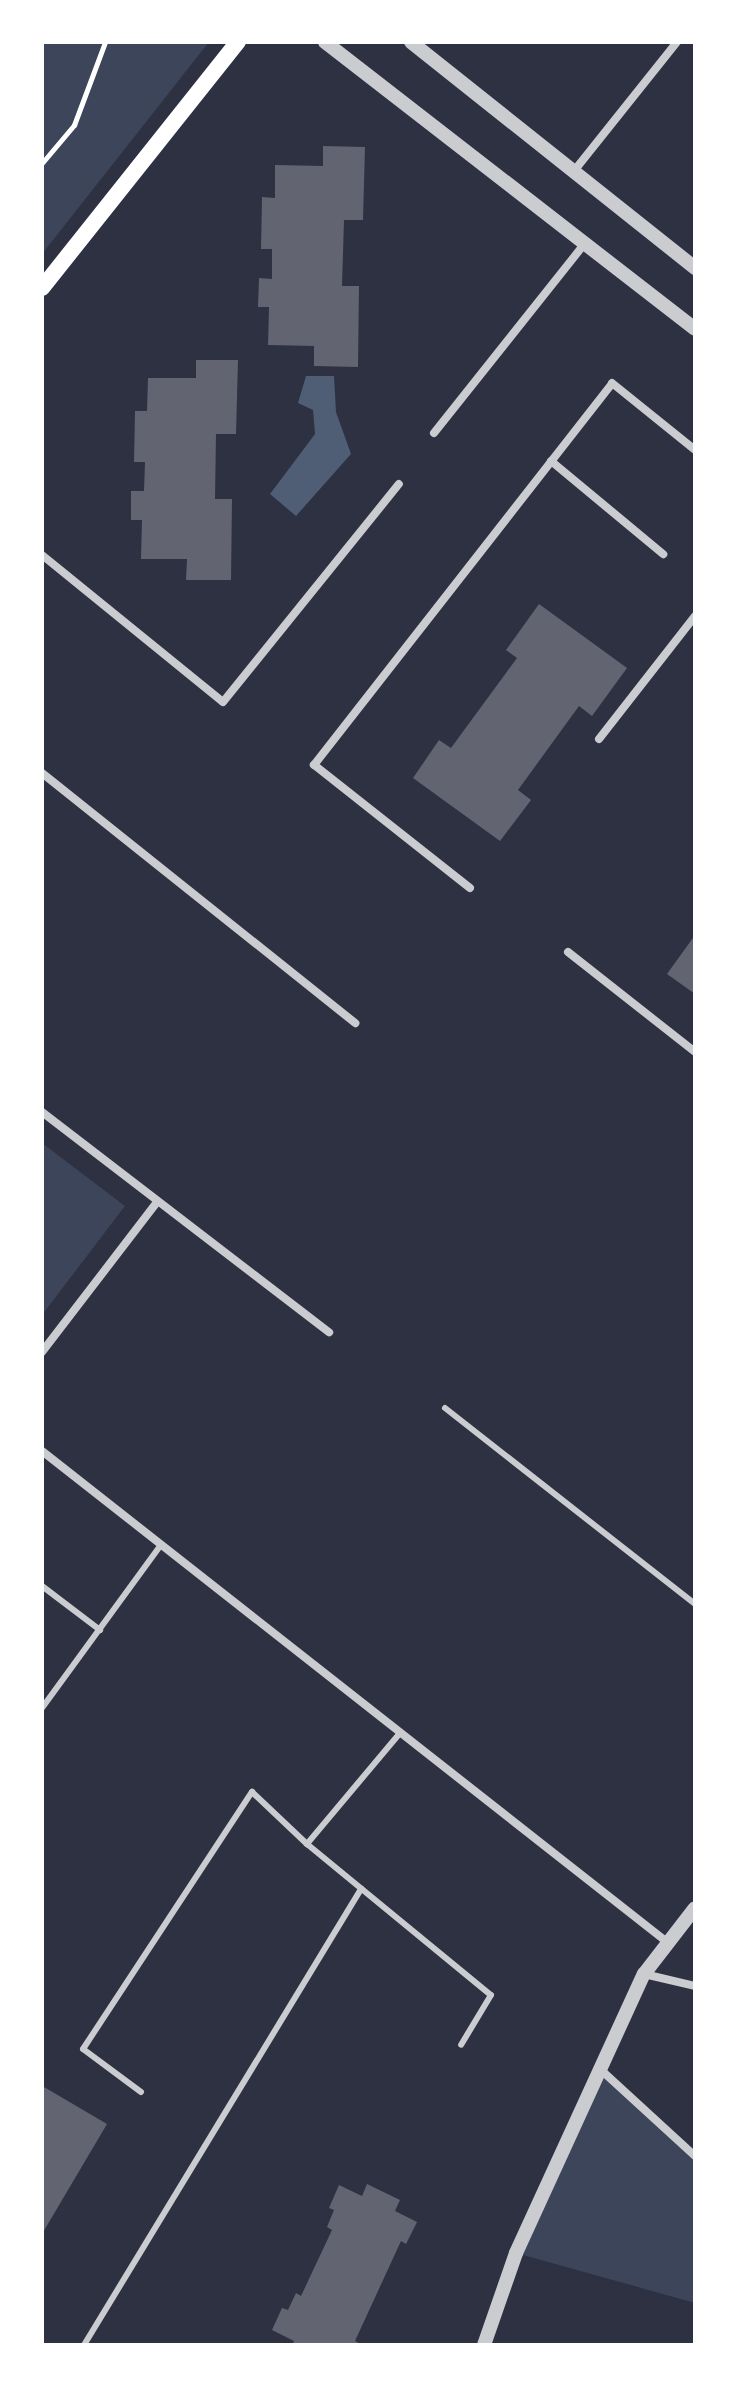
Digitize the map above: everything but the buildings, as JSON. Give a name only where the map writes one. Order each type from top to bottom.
[{"type":"main road","points":[[42,288],[238,42]]},
{"type":"street","points":[[325,42],[695,329]]},
{"type":"street","points":[[411,42],[695,268]]},
{"type":"street","points":[[574,171],[677,42]]},
{"type":"street","points":[[434,433],[586,243]]},
{"type":"street","points":[[470,888],[314,765],[612,383],[695,450]]},
{"type":"street","points":[[551,461],[663,554]]},
{"type":"street","points":[[42,555],[223,702],[399,484]]},
{"type":"street","points":[[599,739],[695,616]]},
{"type":"street","points":[[42,773],[355,1023]]},
{"type":"street","points":[[568,952],[695,1052]]},
{"type":"street","points":[[42,1112],[329,1332]]},
{"type":"street","points":[[42,1352],[157,1202]]},
{"type":"street","points":[[42,1451],[667,1942]]},
{"type":"street","points":[[484,2345],[516,2253],[644,1974],[695,1908]]},
{"type":"street","points":[[644,1974],[695,1986]]},
{"type":"street","points":[[600,2069],[695,2156]]},
{"type":"lane","points":[[445,1408],[695,1604]]},
{"type":"lane","points":[[42,1708],[161,1545]]},
{"type":"lane","points":[[42,1586],[100,1630]]},
{"type":"lane","points":[[307,1844],[400,1733]]},
{"type":"lane","points":[[141,2092],[83,2049],[252,1792],[307,1844],[491,1995],[461,2045]]},
{"type":"lane","points":[[84,2345],[361,1889]]},
{"type":"path","points":[[42,163],[74,125],[105,42]]},
{"type":"shaded area","points":[[42,42],[209,42],[42,254]]},
{"type":"shaded area","points":[[306,376],[334,376],[336,412],[351,454],[296,516],[270,494],[315,434],[313,410],[298,403]]},
{"type":"shaded area","points":[[42,1143],[125,1206],[42,1315]]},
{"type":"shaded area","points":[[600,2069],[695,2156],[695,2303],[516,2253]]}]
